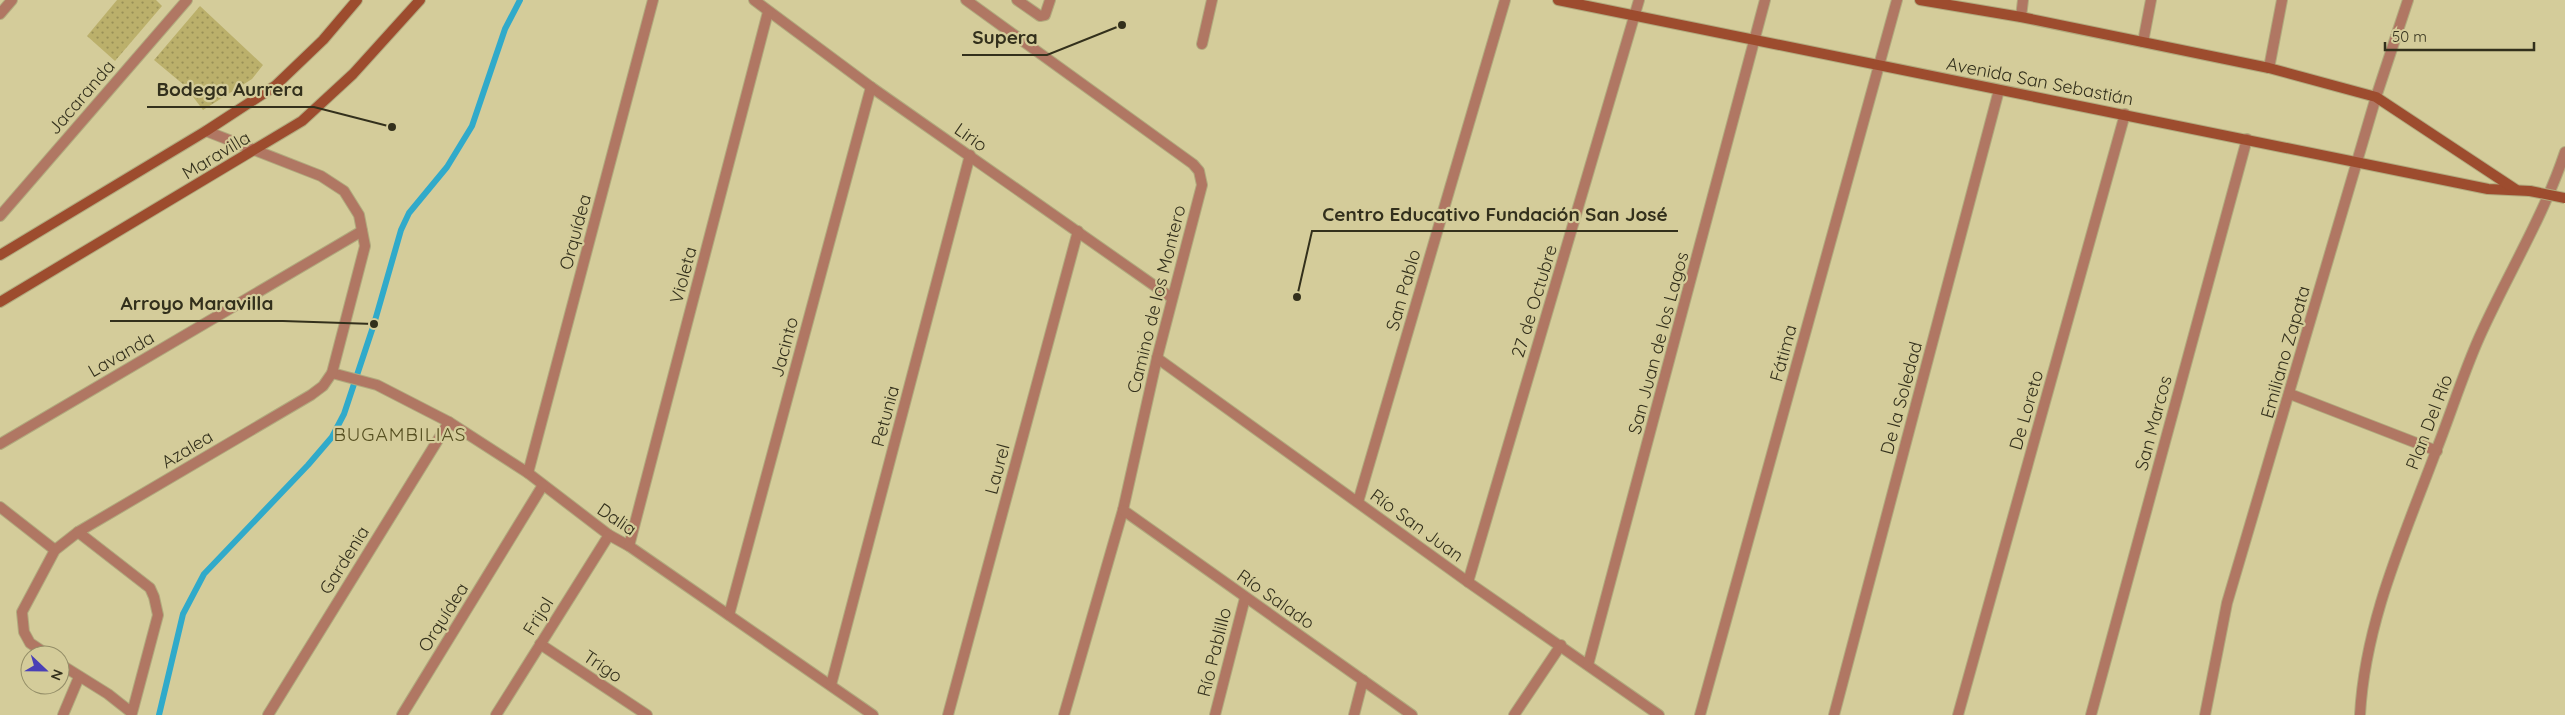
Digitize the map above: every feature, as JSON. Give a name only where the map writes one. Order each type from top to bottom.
[{"type":"main road","name":"Maravilla","points":[[0,256],[206,131],[275,86],[323,40],[358,0]]},
{"type":"main road","name":"Maravilla","points":[[0,302],[254,151],[308,115],[354,74],[420,0]]},
{"type":"main road","name":"Avenida San Sebastián","points":[[1558,0],[2358,161],[2488,189],[2515,190],[2565,198]]},
{"type":"main road","name":"Avenida San Sebastián","points":[[1920,0],[2020,17],[2269,68],[2376,97],[2515,190]]},
{"type":"street","points":[[0,14],[12,0]]},
{"type":"street","name":"Jacaranda","points":[[0,216],[187,0]]},
{"type":"street","name":"Orquídea","points":[[528,473],[654,0]]},
{"type":"street","name":"Lirio","points":[[754,0],[871,87],[1172,298]]},
{"type":"street","name":"Camino de los Montero","points":[[966,0],[1193,164],[1199,171],[1202,185],[1157,358],[1123,510],[1064,715]]},
{"type":"street","points":[[1017,0],[1040,16],[1045,15],[1050,0]]},
{"type":"street","points":[[1202,44],[1212,0]]},
{"type":"street","name":"San Pablo","points":[[1358,502],[1505,0]]},
{"type":"street","name":"27 de Octubre","points":[[1468,582],[1640,0]]},
{"type":"street","name":"San Juan de los Lagos","points":[[1588,665],[1756,41],[1765,0]]},
{"type":"street","name":"Fátima","points":[[1700,715],[1897,0]]},
{"type":"street","points":[[2020,17],[2023,0]]},
{"type":"street","points":[[2143,42],[2151,0]]},
{"type":"street","points":[[2269,68],[2282,0]]},
{"type":"street","name":"Emiliano Zapata","points":[[2205,715],[2228,603],[2376,97],[2408,0]]},
{"type":"street","name":"Violeta","points":[[629,546],[768,12]]},
{"type":"street","name":"Jacinto","points":[[729,616],[871,87]]},
{"type":"street","name":"De la Soledad","points":[[1834,715],[1999,90]]},
{"type":"street","name":"De Loreto","points":[[1958,715],[2125,114]]},
{"type":"street","points":[[206,131],[321,176],[344,191],[359,215],[365,246],[337,375]]},
{"type":"street","name":"San Marcos","points":[[2091,715],[2247,139]]},
{"type":"street","name":"Plan Del Río","points":[[2360,715],[2362,692],[2371,645],[2391,565],[2437,451],[2479,337],[2529,240],[2565,152]]},
{"type":"street","name":"Petunia","points":[[831,685],[970,156]]},
{"type":"street","name":"Lavanda","points":[[0,444],[362,231]]},
{"type":"street","name":"Laurel","points":[[948,715],[1078,231]]},
{"type":"street","name":"Río San Juan","points":[[1157,358],[1468,582],[1659,715]]},
{"type":"street","name":"Dalia","points":[[337,375],[377,385],[449,422],[528,473],[608,535],[629,546],[873,715]]},
{"type":"street","name":"Azalea","points":[[55,550],[78,532],[311,395],[337,375]]},
{"type":"street","points":[[2290,394],[2437,451]]},
{"type":"street","name":"Gardenia","points":[[268,715],[449,422]]},
{"type":"street","name":"Orquídea","points":[[402,715],[543,485]]},
{"type":"street","points":[[0,507],[55,550],[22,612],[24,632],[34,645]]},
{"type":"street","name":"Río Salado","points":[[1123,510],[1412,715]]},
{"type":"street","points":[[70,671],[108,694],[132,713],[158,615],[150,588],[78,532]]},
{"type":"street","name":"Frijol","points":[[496,715],[608,535]]},
{"type":"street","name":"Río Pablillo","points":[[1215,715],[1245,598]]},
{"type":"street","name":"Trigo","points":[[540,644],[647,715]]},
{"type":"street","points":[[1514,715],[1561,645]]},
{"type":"street","points":[[63,715],[79,677]]},
{"type":"street","points":[[1354,715],[1363,680]]},
{"type":"shaded area","points":[[117,0],[156,0],[162,6],[115,61],[87,36]]},
{"type":"shaded area","points":[[200,6],[263,65],[252,79],[203,110],[184,85],[154,60]]},
{"type":"waterway","points":[[159,715],[183,614],[204,574],[308,465],[332,437],[344,414],[374,324],[401,230],[409,213],[447,167],[472,126],[505,29],[520,0]]},
{"type":"place","name":"Supera","points":[[1122,25]]},
{"type":"place","name":"Bodega Aurrera","points":[[392,127]]},
{"type":"place","name":"Centro Educativo Fundación San José","points":[[1297,297]]},
{"type":"place","name":"Arroyo Maravilla","points":[[374,324]]},
{"type":"district","name":"BUGAMBILIAS","points":[[400,434]]}]
